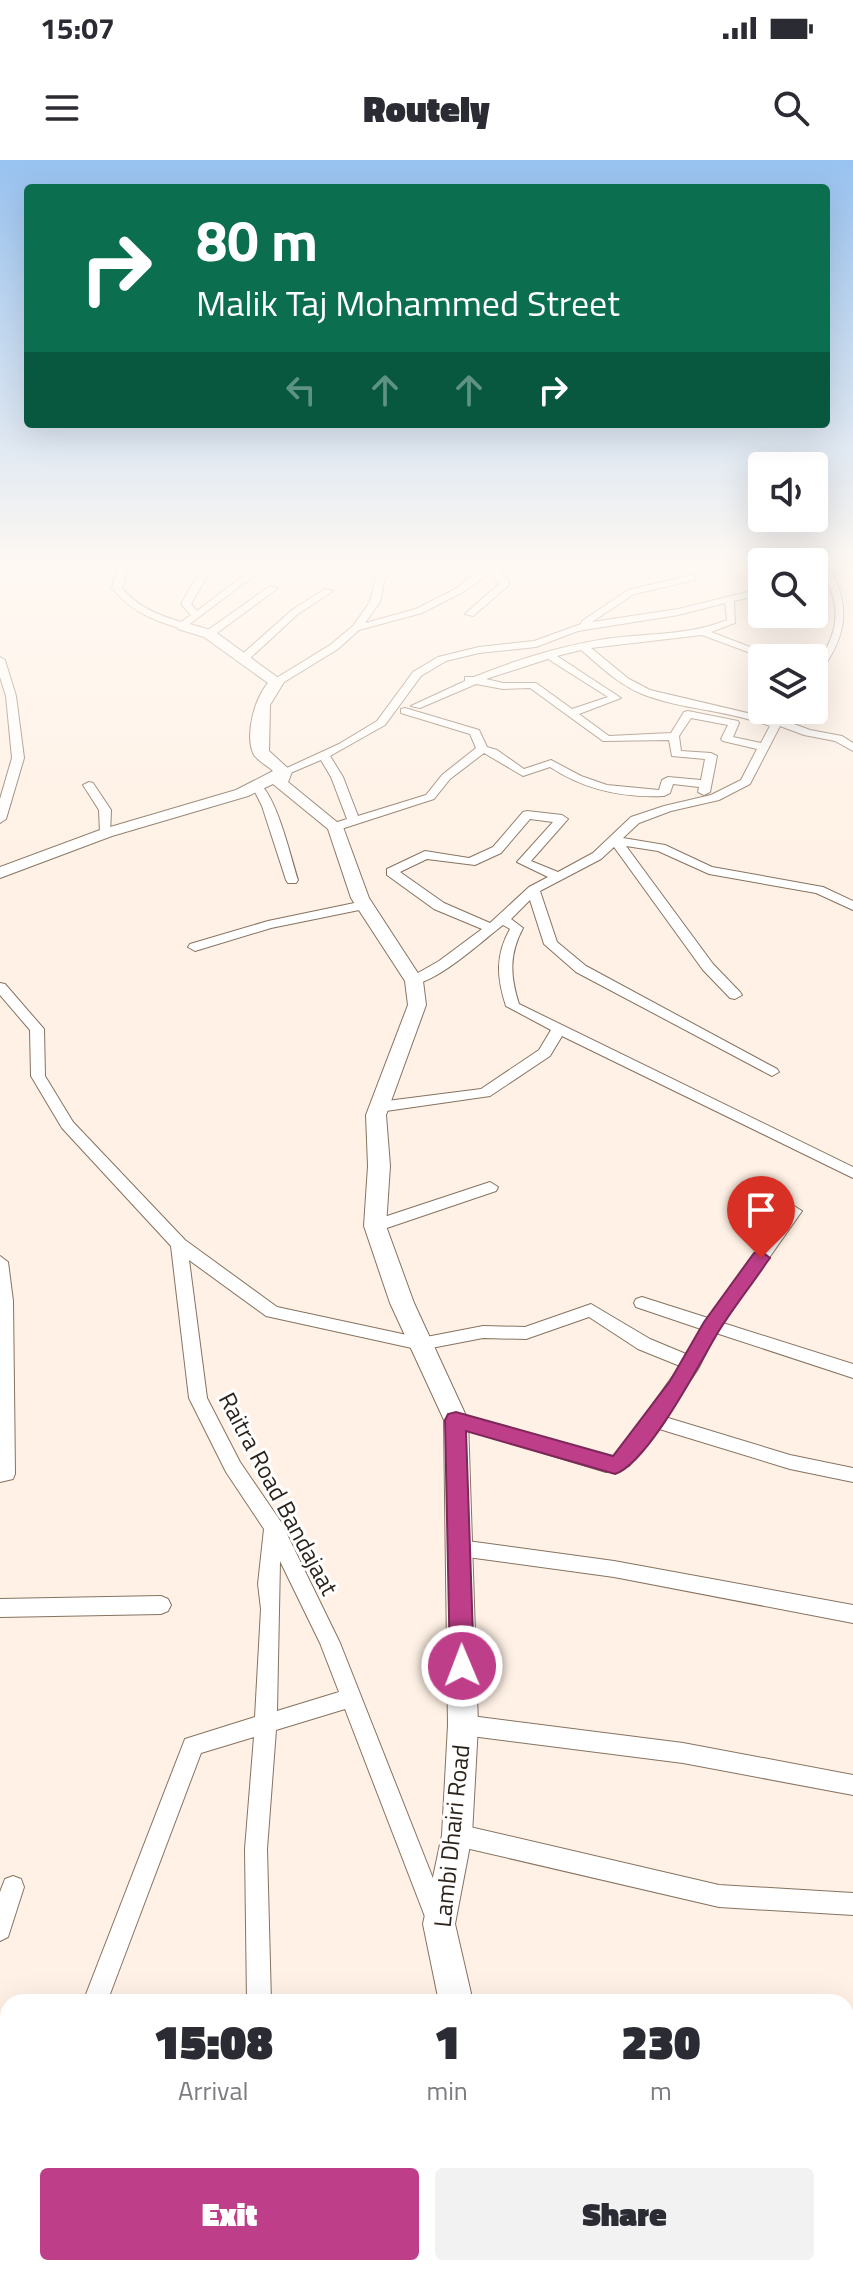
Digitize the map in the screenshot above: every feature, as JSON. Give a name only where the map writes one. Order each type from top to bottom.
[{"type":"street","points":[[0,819],[18,758],[11,696],[1,665]]},
{"type":"street","points":[[251,665],[277,682]]},
{"type":"street","points":[[284,772],[261,753],[259,728],[266,691],[305,665]]},
{"type":"street","points":[[0,873],[106,833],[258,786],[324,755],[381,723],[395,699],[417,674],[432,665]]},
{"type":"street","points":[[482,749],[475,732],[410,708],[469,679],[517,665]]},
{"type":"street","points":[[564,665],[616,698],[570,713]]},
{"type":"street","points":[[606,665],[633,686],[658,695],[748,712]]},
{"type":"street","points":[[469,679],[503,686],[532,685],[607,739],[674,736]]},
{"type":"street","points":[[702,801],[711,756],[676,754],[674,736],[688,714],[734,723],[727,739],[764,747]]},
{"type":"street","points":[[284,772],[280,783],[335,827],[364,905],[414,981],[444,964],[533,890],[597,856],[635,820],[702,801],[746,782],[776,724]]},
{"type":"street","points":[[789,724],[808,733],[838,738],[853,748]]},
{"type":"street","points":[[482,749],[493,752],[523,773],[551,763],[578,782],[634,796],[664,793],[668,780],[705,784]]},
{"type":"street","points":[[335,827],[430,797],[446,777],[482,749]]},
{"type":"street","points":[[324,755],[337,777],[354,822]]},
{"type":"street","points":[[89,785],[105,810],[106,833]]},
{"type":"street","points":[[258,786],[268,806],[292,880]]},
{"type":"street","points":[[559,877],[523,862],[562,819],[527,815],[497,850],[471,862],[425,855],[391,872],[439,906],[517,928],[504,949],[502,976],[513,1006],[853,1173]]},
{"type":"street","points":[[616,841],[661,848],[709,870],[819,890],[853,906]]},
{"type":"street","points":[[616,841],[708,967],[735,995]]},
{"type":"street","points":[[533,890],[551,944],[581,969],[772,1072]]},
{"type":"street","points":[[195,947],[268,925],[364,905]]},
{"type":"street","name":"Lambi Dhairi Road","points":[[414,981],[417,1005],[379,1107],[375,1226],[382,1255],[456,1420],[463,1725],[457,1835],[439,1924],[454,1994]]},
{"type":"street","points":[[0,987],[37,1029],[38,1076],[67,1125],[179,1244],[272,1312],[421,1344],[483,1332],[526,1333],[591,1310],[644,1344],[692,1364]]},
{"type":"street","points":[[379,1107],[485,1093],[545,1053],[559,1029]]},
{"type":"street","points":[[375,1226],[490,1187]]},
{"type":"street","points":[[456,1420],[615,1465],[622,1461],[692,1364],[711,1327],[794,1211]]},
{"type":"street","name":"Raitra Road Bandajaat","points":[[179,1244],[198,1398],[233,1467],[274,1528],[330,1643],[439,1924]]},
{"type":"street","points":[[0,1262],[5,1301],[6,1474],[0,1475]]},
{"type":"street","points":[[642,1303],[853,1371]]},
{"type":"street","points":[[653,1420],[790,1462],[853,1475]]},
{"type":"street","points":[[259,1994],[256,1849],[271,1609],[268,1584],[274,1528]]},
{"type":"street","points":[[460,1548],[614,1569],[853,1614]]},
{"type":"street","points":[[0,1608],[161,1605]]},
{"type":"street","points":[[98,1994],[193,1746],[351,1698]]},
{"type":"street","points":[[463,1725],[683,1753],[853,1785]]},
{"type":"street","points":[[457,1835],[719,1896],[853,1904]]},
{"type":"street","points":[[0,1929],[13,1887]]},
{"type":"route","points":[[462,1666],[456,1420],[606,1465],[615,1465],[622,1461],[677,1386],[711,1327],[761,1258]]}]
